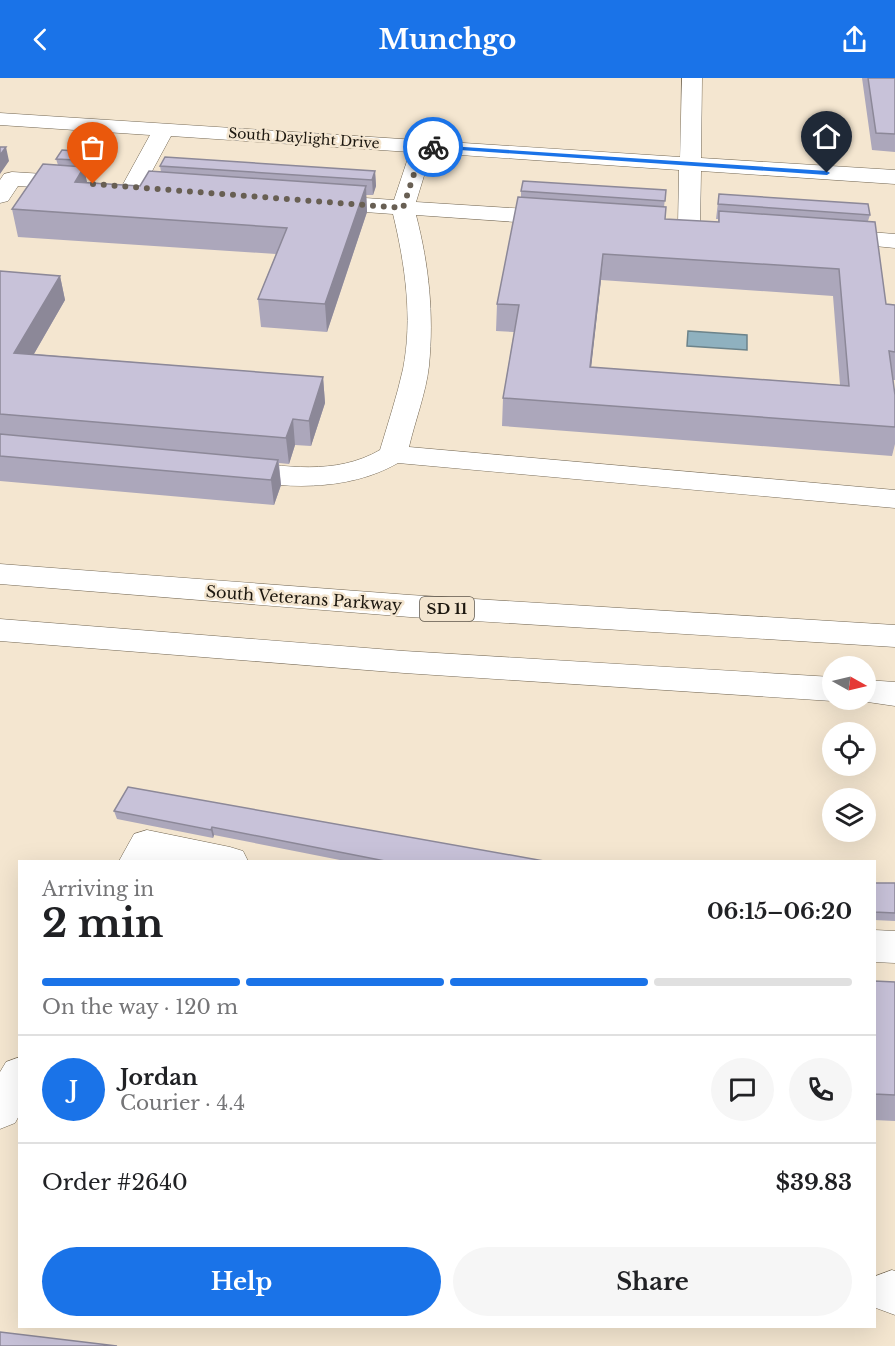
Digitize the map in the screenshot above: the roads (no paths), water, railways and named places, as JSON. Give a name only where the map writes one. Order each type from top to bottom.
[{"type":"main road","points":[[689,226],[692,78]]},
{"type":"main road","name":"South Daylight Drive","points":[[0,119],[895,177]]},
{"type":"main road","points":[[115,185],[164,129]]},
{"type":"main road","points":[[393,454],[416,368],[419,303],[416,261],[403,208],[423,146]]},
{"type":"main road","points":[[0,196],[12,179],[157,188]]},
{"type":"main road","points":[[297,200],[582,220]]},
{"type":"main road","points":[[665,225],[712,228]]},
{"type":"main road","points":[[806,234],[895,241]]},
{"type":"main road","points":[[204,467],[323,478],[346,475],[375,466],[393,454],[895,499]]},
{"type":"main road","name":"South Veterans Parkway","points":[[0,574],[410,606],[895,636]]},
{"type":"main road","points":[[0,630],[404,662],[822,688]]},
{"type":"main road","points":[[876,693],[895,694]]},
{"type":"main road","points":[[138,860],[147,844],[225,860]]},
{"type":"main road","points":[[876,946],[895,947]]},
{"type":"main road","points":[[0,1110],[18,1078]]},
{"type":"main road","points":[[0,1119],[18,1124]]},
{"type":"water","points":[[688,331],[747,335],[747,350],[687,346]]}]
